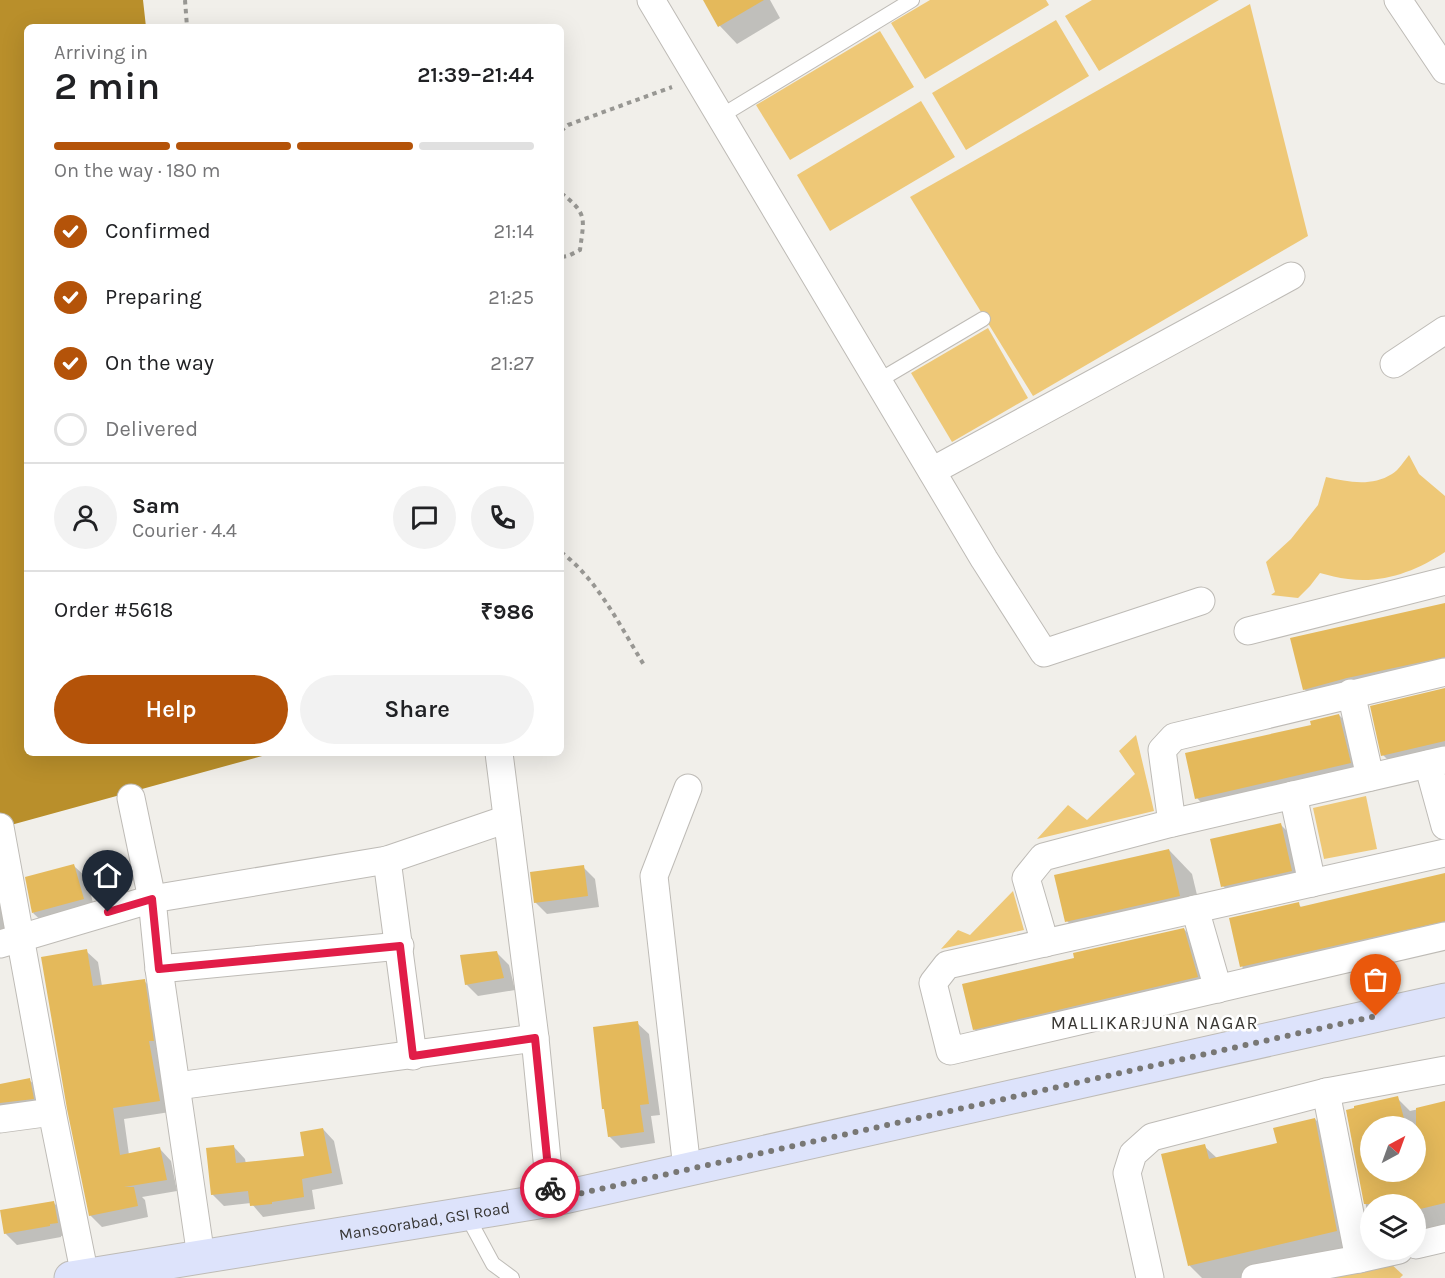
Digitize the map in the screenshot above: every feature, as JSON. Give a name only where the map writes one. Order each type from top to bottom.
[{"type":"street","points":[[651,0],[984,559],[1044,653],[1201,601]]},
{"type":"street","points":[[1398,0],[1445,70]]},
{"type":"street","points":[[932,471],[1291,276]]},
{"type":"street","points":[[1394,364],[1445,330]]},
{"type":"street","points":[[1248,631],[1445,581]]},
{"type":"street","points":[[1172,823],[1162,750],[1174,737],[1445,672]]},
{"type":"street","points":[[1351,693],[1370,777]]},
{"type":"street","points":[[499,756],[535,1038],[551,1200]]},
{"type":"street","points":[[1045,943],[1026,878],[1043,857],[1172,823],[1437,762],[1445,826]]},
{"type":"street","points":[[687,1169],[654,876],[688,789]]},
{"type":"street","points":[[1293,795],[1312,883]]},
{"type":"street","points":[[131,798],[152,899],[159,969],[201,1257]]},
{"type":"street","points":[[10,941],[152,899],[387,860],[507,819]]},
{"type":"street","points":[[0,827],[10,941],[52,1112],[78,1277]]},
{"type":"street","points":[[1445,853],[947,965],[933,983],[950,1051],[1445,936]]},
{"type":"street","points":[[387,860],[413,1056]]},
{"type":"street","points":[[1196,909],[1218,989]]},
{"type":"street","points":[[159,969],[400,946]]},
{"type":"street","name":"Mansoorabad, GSI Road","points":[[78,1277],[551,1200],[1445,1000]]},
{"type":"street","points":[[177,1086],[535,1038]]},
{"type":"street","points":[[1150,1278],[1127,1173],[1133,1154],[1152,1137],[1326,1092],[1445,1070]]},
{"type":"street","points":[[1255,1278],[1359,1259],[1326,1092]]},
{"type":"street","points":[[0,1119],[52,1112]]},
{"type":"street","points":[[1426,1243],[1445,1238]]},
{"type":"lane","points":[[721,116],[912,0]]},
{"type":"lane","points":[[878,381],[983,319]]},
{"type":"lane","points":[[466,1214],[493,1264],[512,1278]]},
{"type":"path","points":[[185,0],[188,24]]},
{"type":"path","points":[[564,128],[698,77]]},
{"type":"path","points":[[564,196],[582,213],[584,222],[580,250],[564,257]]},
{"type":"path","points":[[564,554],[575,563],[602,597],[644,665]]},
{"type":"shaded area","points":[[0,0],[143,0],[146,24],[24,24],[24,756],[262,756],[0,828]]},
{"type":"shaded area","points":[[930,0],[1046,0],[1049,5],[925,79],[891,23]]},
{"type":"shaded area","points":[[1092,0],[1219,0],[1099,71],[1065,16]]},
{"type":"shaded area","points":[[1250,4],[1308,236],[1033,396],[910,197]]},
{"type":"shaded area","points":[[1056,20],[1089,76],[966,150],[932,93]]},
{"type":"shaded area","points":[[880,31],[914,87],[790,160],[756,105]]},
{"type":"shaded area","points":[[921,101],[955,157],[830,231],[797,175]]},
{"type":"shaded area","points":[[988,328],[1028,398],[952,442],[911,373]]},
{"type":"shaded area","points":[[1409,455],[1419,474],[1445,496],[1445,552],[1423,565],[1386,578],[1361,580],[1320,573],[1298,598],[1271,595],[1275,592],[1266,562],[1291,539],[1318,505],[1326,477],[1351,482],[1376,481],[1395,472]]},
{"type":"shaded area","points":[[1136,735],[1154,811],[1037,839],[1068,805],[1087,820],[1135,774],[1119,751]]},
{"type":"shaded area","points":[[1366,796],[1377,849],[1324,859],[1313,808]]},
{"type":"shaded area","points":[[1013,891],[1024,930],[941,949],[958,930],[970,935]]},
{"type":"shaded area","points":[[1360,1254],[1360,1260],[1387,1260],[1403,1275],[1400,1278],[1262,1278]]},
{"type":"building","points":[[703,0],[764,0],[718,27]]},
{"type":"building","points":[[1445,603],[1445,657],[1303,690],[1290,638]]},
{"type":"building","points":[[1445,688],[1445,741],[1381,756],[1370,706]]},
{"type":"building","points":[[1339,714],[1351,763],[1195,799],[1185,753],[1311,725],[1310,721]]},
{"type":"building","points":[[1281,823],[1292,871],[1221,887],[1210,839]]},
{"type":"building","points":[[1169,849],[1180,896],[1065,922],[1054,875]]},
{"type":"building","points":[[74,864],[84,899],[32,913],[25,877]]},
{"type":"building","points":[[584,865],[588,896],[534,903],[530,872]]},
{"type":"building","points":[[1445,873],[1445,921],[1240,967],[1229,918],[1299,902],[1300,907]]},
{"type":"building","points":[[1184,928],[1198,977],[973,1030],[962,984],[1074,958],[1073,953]]},
{"type":"building","points":[[87,949],[93,986],[145,979],[154,1041],[149,1041],[160,1101],[113,1108],[120,1155],[160,1147],[167,1180],[124,1187],[134,1187],[138,1206],[89,1216],[67,1109],[41,957]]},
{"type":"building","points":[[497,951],[504,978],[465,985],[460,955]]},
{"type":"building","points":[[638,1021],[649,1104],[640,1105],[644,1132],[608,1137],[604,1109],[602,1109],[593,1027]]},
{"type":"building","points":[[30,1078],[34,1099],[0,1103],[0,1084]]},
{"type":"building","points":[[1398,1096],[1403,1116],[1360,1116],[1360,1182],[1426,1182],[1426,1116],[1416,1116],[1416,1108],[1445,1101],[1445,1203],[1426,1208],[1426,1194],[1362,1194],[1346,1110]]},
{"type":"building","points":[[1315,1118],[1337,1231],[1188,1266],[1161,1154],[1205,1144],[1209,1159],[1277,1143],[1273,1128]]},
{"type":"building","points":[[323,1128],[332,1173],[302,1179],[304,1197],[250,1206],[248,1191],[211,1195],[206,1148],[234,1145],[236,1163],[304,1156],[300,1132]]},
{"type":"building","points":[[54,1201],[58,1223],[4,1234],[0,1210]]},
{"type":"way so far","points":[[550,1188],[551,1200],[1376,1016]]},
{"type":"district","name":"MALLIKARJUNA NAGAR","points":[[1155,1023]]},
{"type":"route","points":[[108,912],[152,899],[159,969],[400,946],[413,1056],[535,1038],[550,1188]]}]
